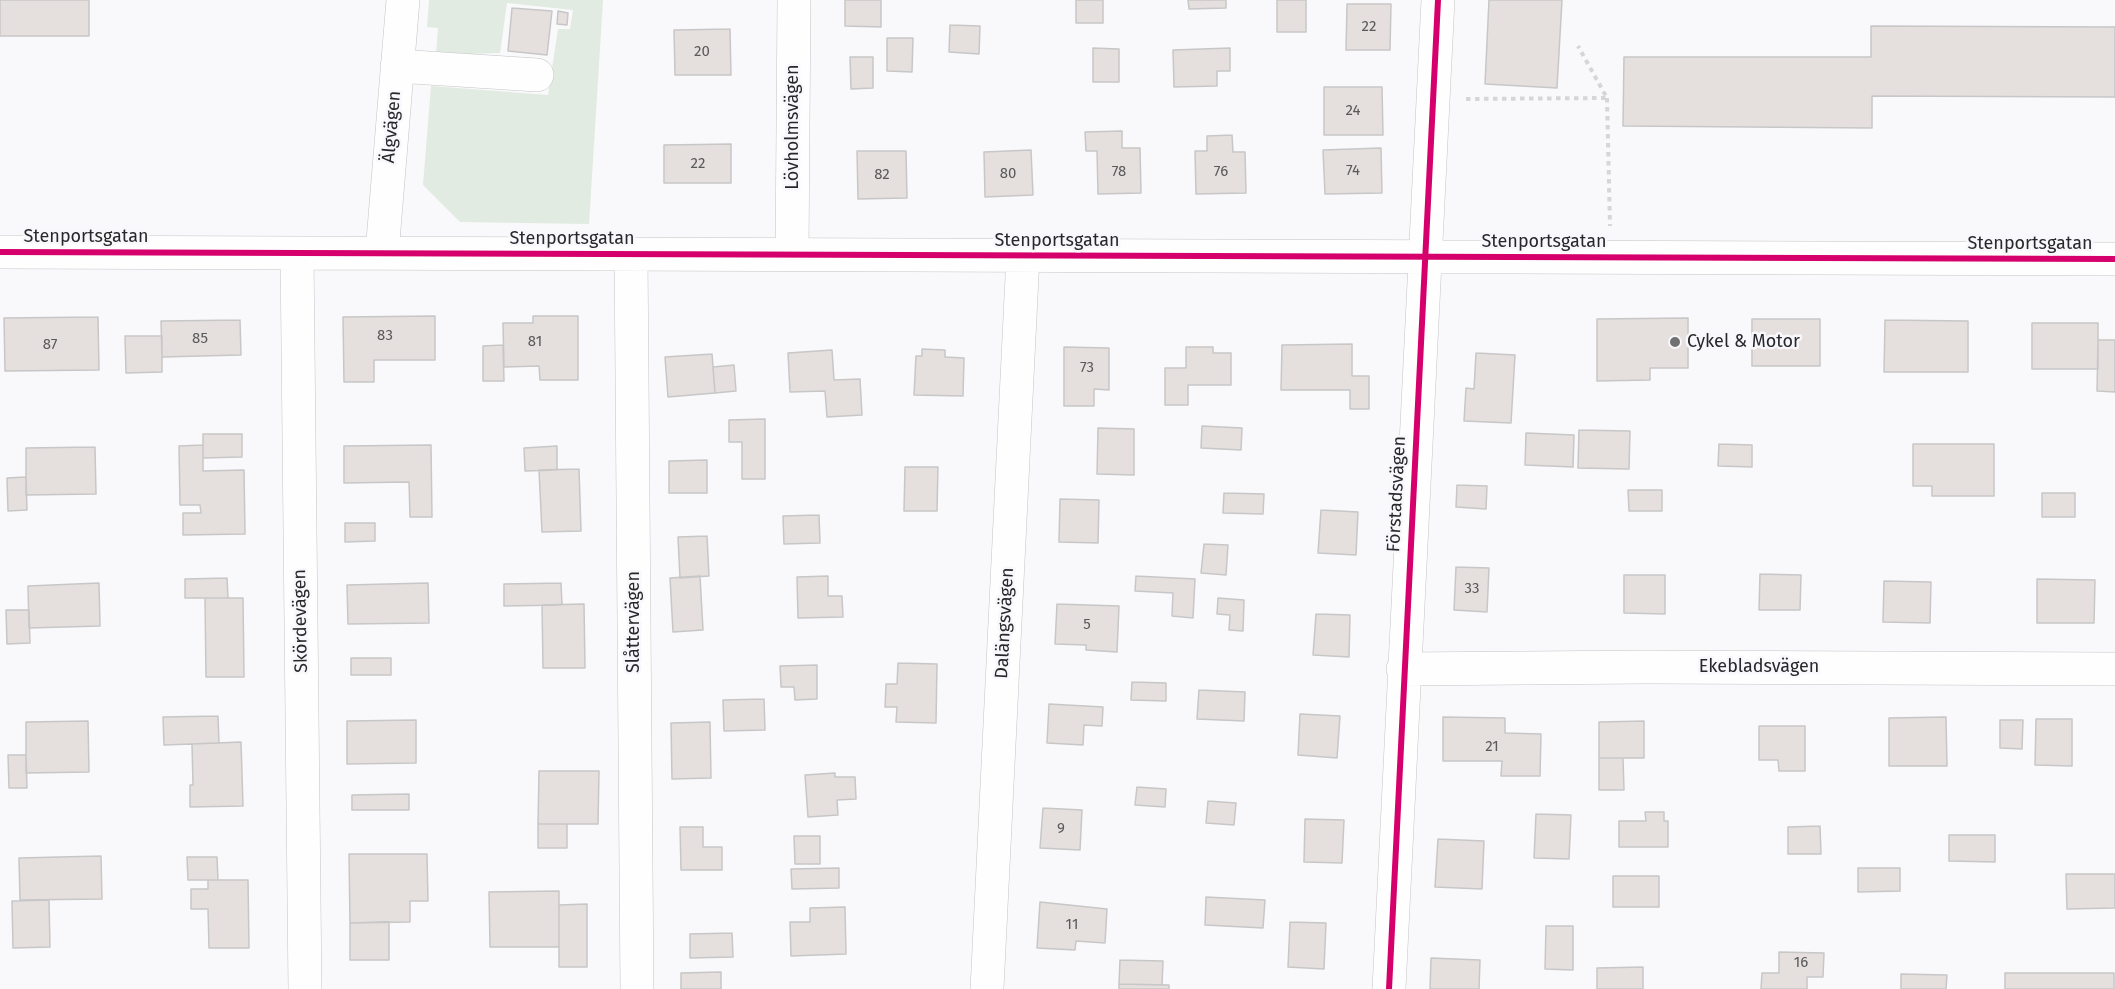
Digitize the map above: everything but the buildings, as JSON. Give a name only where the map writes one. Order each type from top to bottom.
[{"type":"street","name":"Älgvägen","points":[[382,254],[403,0]]},
{"type":"street","name":"Lövholmsvägen","points":[[792,254],[794,0]]},
{"type":"street","name":"Förstadsvägen","points":[[1389,989],[1403,669],[1438,0]]},
{"type":"street","points":[[397,66],[537,75]]},
{"type":"street","name":"Stenportsgatan","points":[[0,252],[2115,260]]},
{"type":"street","name":"Skördevägen","points":[[297,254],[305,989]]},
{"type":"street","name":"Slåttervägen","points":[[631,254],[637,989]]},
{"type":"street","name":"Dalängsvägen","points":[[987,989],[1023,256]]},
{"type":"street","name":"Ekebladsvägen","points":[[1403,669],[1669,667],[2115,669]]},
{"type":"path","points":[[1578,46],[1607,98],[1610,232]]},
{"type":"path","points":[[1462,99],[1607,98]]},
{"type":"shaded area","points":[[429,0],[603,0],[589,224],[460,222],[423,185],[431,86],[548,95],[558,29],[570,29],[573,10],[507,3],[500,53],[436,55],[438,28],[427,27]]},
{"type":"cycle path","points":[[1389,989],[1438,0]]},
{"type":"cycle path","points":[[0,252],[2115,259]]},
{"type":"place","name":"Cykel & Motor","points":[[1675,342]]}]
